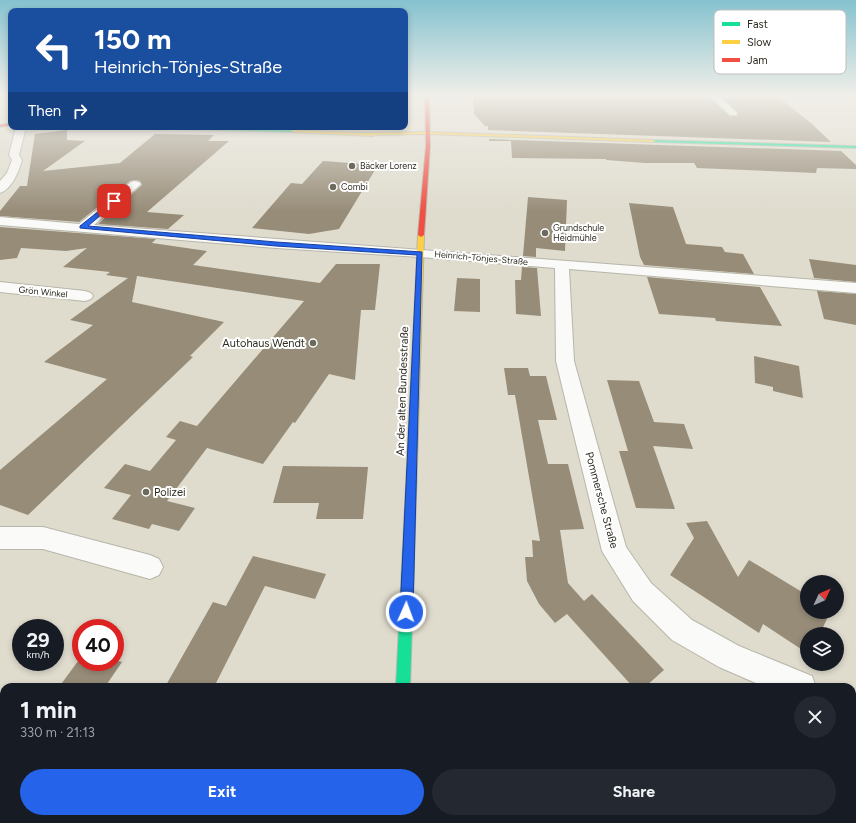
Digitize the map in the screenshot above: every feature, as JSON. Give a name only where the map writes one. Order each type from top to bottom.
[{"type":"street","points":[[0,189],[12,174],[17,160],[14,156],[19,134]]},
{"type":"street","points":[[365,134],[400,137],[428,135],[480,136],[856,147]]},
{"type":"street","name":"An der alten Bundesstraße","points":[[403,683],[420,253],[428,135]]},
{"type":"street","points":[[83,227],[134,184]]},
{"type":"street","name":"Heinrich-Tönjes-Straße","points":[[0,221],[276,244],[420,253],[856,288]]},
{"type":"street","name":"Pommersche Straße","points":[[562,265],[565,362],[615,552],[642,592],[682,630],[729,657],[791,683]]},
{"type":"street","name":"Grön Winkel","points":[[0,287],[86,296]]},
{"type":"street","points":[[0,538],[43,538],[150,567]]},
{"type":"building","points":[[35,134],[67,134],[67,140],[85,141],[43,171],[120,163],[155,134],[214,135],[208,141],[229,141],[147,212],[184,215],[168,229],[98,224],[142,185],[140,181],[135,180],[130,181],[79,222],[0,216],[0,211],[20,186],[27,186]]},
{"type":"building","points":[[614,134],[823,134],[831,142]]},
{"type":"building","points":[[489,139],[841,151],[856,165],[856,169],[817,168],[816,173],[697,168],[694,163],[645,163],[606,159],[512,158],[511,141],[489,141]]},
{"type":"building","points":[[323,161],[378,165],[339,229],[309,234],[252,228],[291,183],[302,184]]},
{"type":"building","points":[[528,197],[567,200],[565,251],[536,248],[536,257],[523,256]]},
{"type":"building","points":[[629,203],[673,207],[686,244],[722,247],[725,252],[743,254],[754,274],[644,265],[640,257]]},
{"type":"building","points":[[0,227],[156,239],[152,243],[207,251],[193,265],[320,283],[336,264],[380,264],[375,310],[361,310],[355,380],[329,374],[295,423],[293,422],[263,464],[207,448],[167,501],[195,508],[179,531],[152,524],[149,529],[112,519],[131,495],[104,488],[125,464],[150,471],[176,440],[166,437],[180,421],[197,426],[304,301],[137,276],[132,302],[224,322],[190,356],[193,357],[28,515],[0,505],[0,470],[107,379],[44,362],[93,325],[70,320],[128,278],[106,275],[110,272],[63,267],[87,248],[66,251],[21,248],[17,258],[0,260]]},
{"type":"building","points":[[809,259],[856,265],[856,282],[814,278]]},
{"type":"building","points":[[522,267],[537,268],[541,316],[516,314],[515,280],[521,280]]},
{"type":"building","points":[[647,277],[760,287],[782,326],[716,321],[715,318],[659,314]]},
{"type":"building","points":[[457,278],[480,279],[480,312],[454,311]]},
{"type":"building","points":[[817,291],[856,294],[856,325],[824,319]]},
{"type":"building","points":[[754,356],[799,366],[803,398],[773,391],[773,387],[755,383]]},
{"type":"building","points":[[504,368],[528,368],[530,376],[546,376],[557,420],[538,420],[548,464],[568,464],[584,529],[560,530],[568,583],[584,601],[592,594],[664,670],[649,683],[629,683],[567,614],[555,623],[539,604],[527,581],[525,557],[533,557],[532,540],[540,541],[515,395],[508,395]]},
{"type":"building","points":[[607,380],[639,381],[654,422],[684,424],[693,449],[653,446],[675,509],[636,508],[619,451],[628,451]]},
{"type":"building","points":[[283,466],[368,467],[363,519],[316,519],[319,503],[273,503]]},
{"type":"building","points":[[707,521],[738,577],[749,560],[800,591],[800,619],[827,619],[823,627],[800,627],[800,648],[763,624],[759,633],[670,575],[694,538],[686,523]]},
{"type":"building","points":[[253,556],[326,574],[315,599],[265,586],[216,683],[167,683],[213,602],[226,606]]},
{"type":"building","points":[[72,669],[72,671],[116,671],[108,683],[62,683]]},
{"type":"traffic: fast","points":[[653,141],[856,147]]},
{"type":"traffic: fast","points":[[403,683],[412,465]]},
{"type":"traffic: slow","points":[[361,134],[373,135]]},
{"type":"traffic: slow","points":[[468,134],[653,141]]},
{"type":"traffic: slow","points":[[412,465],[421,235]]},
{"type":"traffic: jam","points":[[421,235],[428,134]]},
{"type":"place","name":"Bäcker Lorenz","points":[[352,166]]},
{"type":"place","name":"Combi","points":[[333,187]]},
{"type":"place","name":"Grundschule Heidmühle","points":[[545,233]]},
{"type":"place","name":"Autohaus Wendt","points":[[313,343]]},
{"type":"place","name":"Polizei","points":[[146,492]]},
{"type":"route","points":[[114,201],[83,227],[276,244],[420,253],[406,612]]}]
